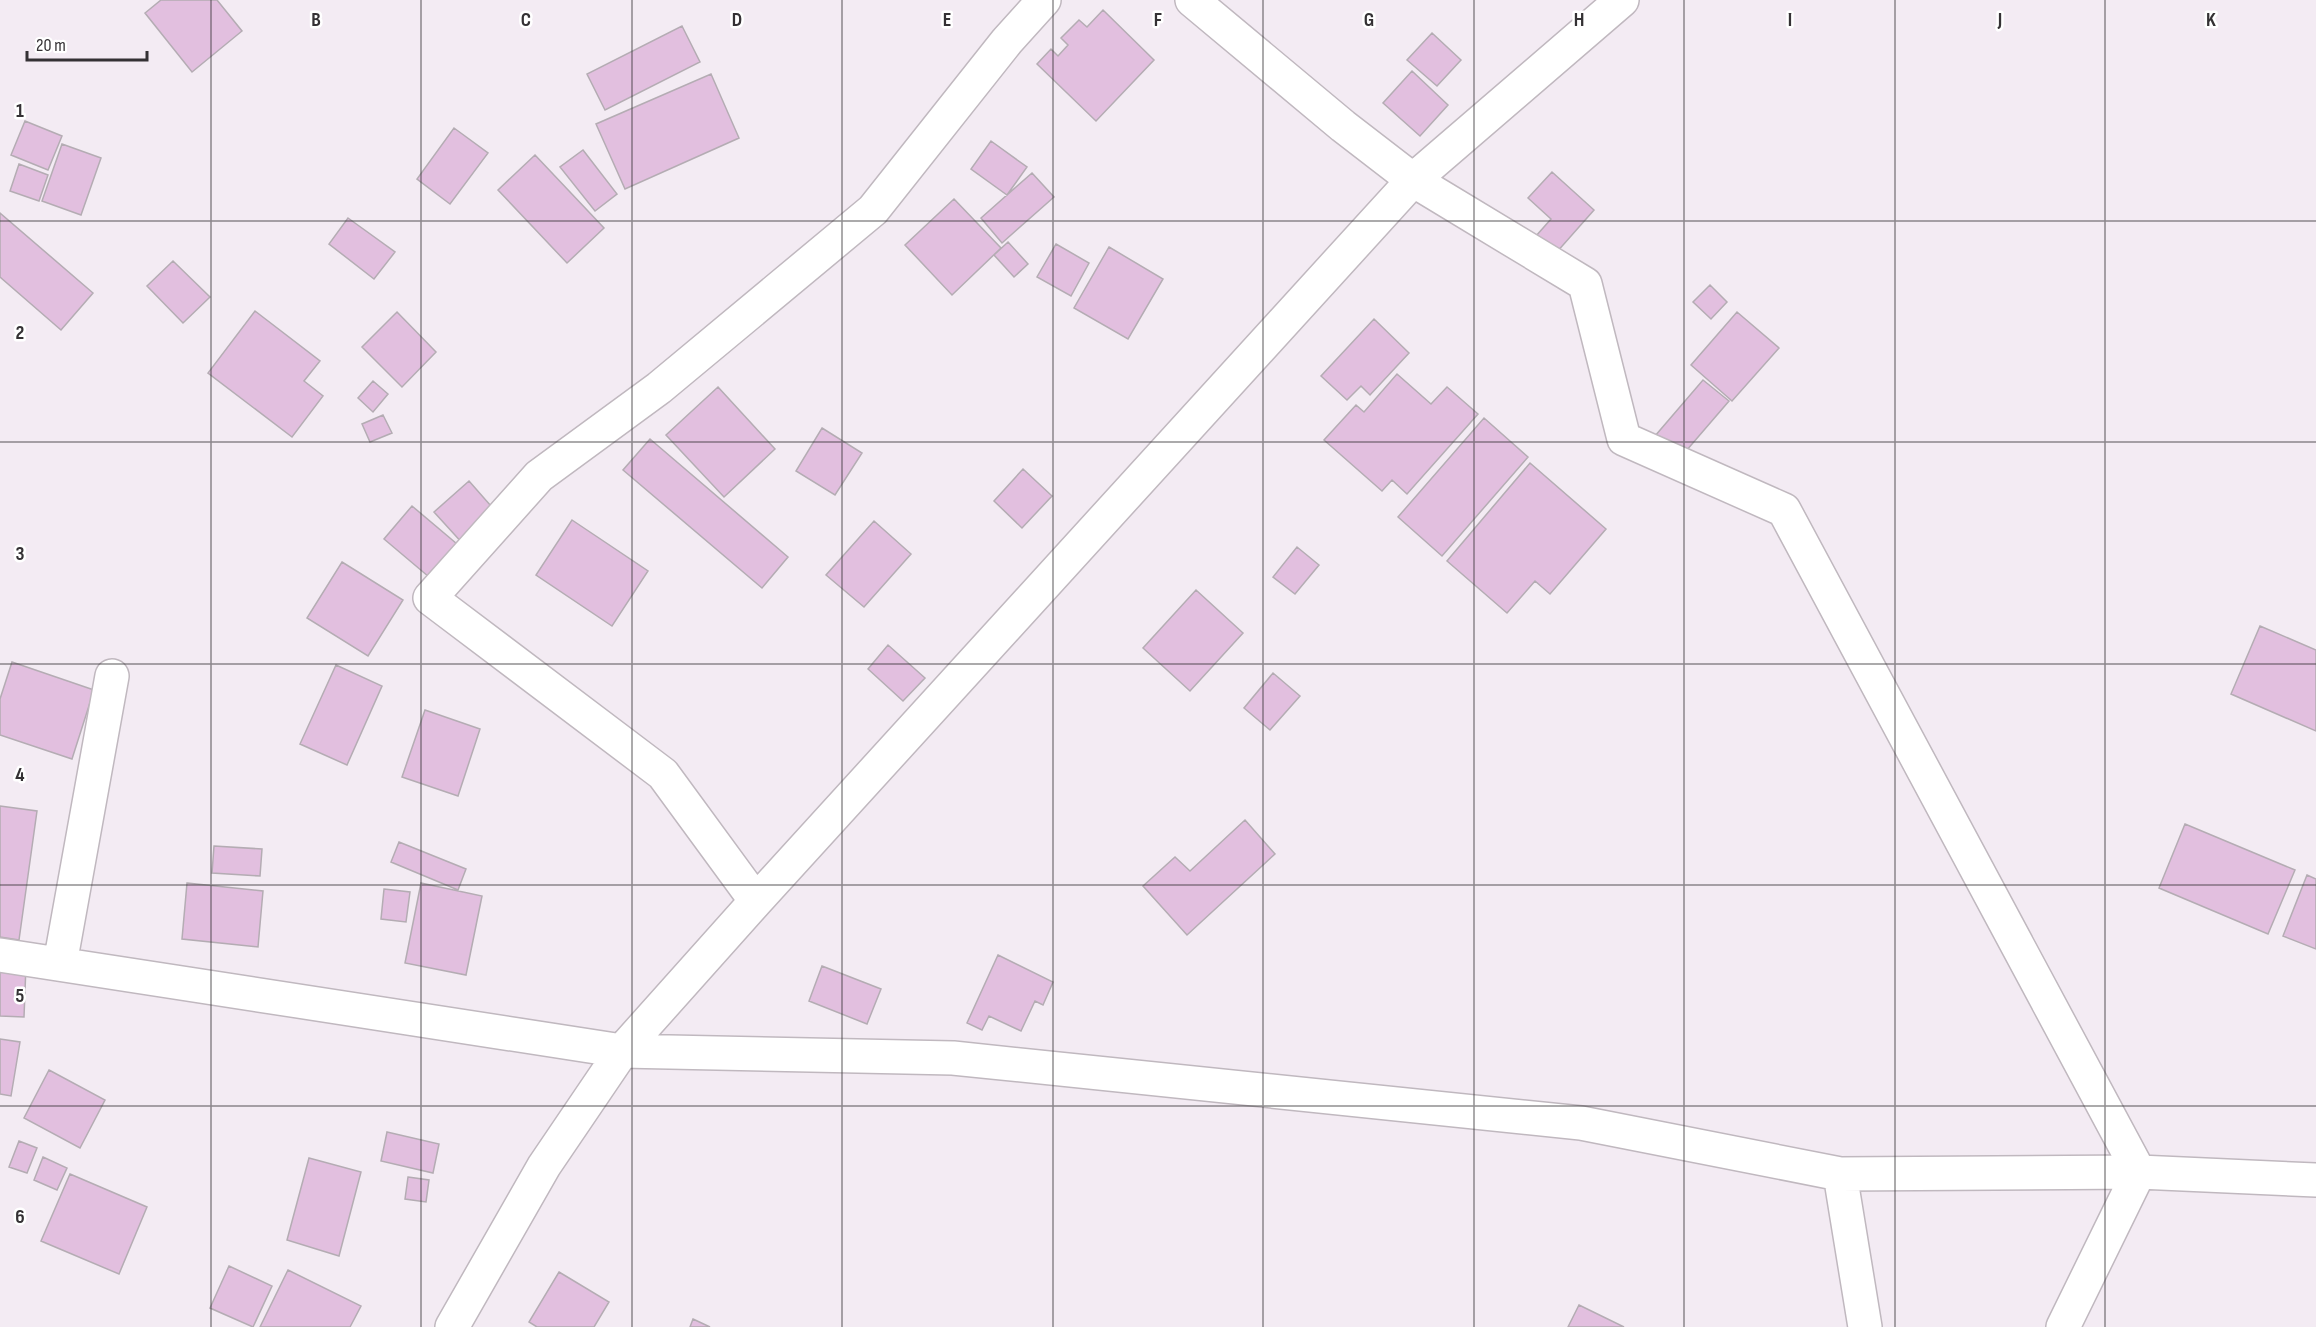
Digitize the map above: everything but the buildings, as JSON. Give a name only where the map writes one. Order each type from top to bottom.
[{"type":"street","points":[[756,901],[663,774],[430,598],[539,476],[659,388],[873,210],[1007,41],[1044,0]]},
{"type":"street","points":[[1192,0],[1343,126],[1413,180],[1585,284],[1624,439],[1784,510],[2139,1172]]},
{"type":"street","points":[[452,1327],[544,1166],[622,1051],[1413,180],[1622,0]]},
{"type":"street","points":[[60,964],[112,676]]},
{"type":"street","points":[[0,955],[622,1051],[953,1058],[1581,1123],[1840,1174],[2139,1172],[2316,1180]]},
{"type":"street","points":[[2063,1327],[2139,1172]]},
{"type":"street","points":[[1840,1174],[1865,1327]]}]
